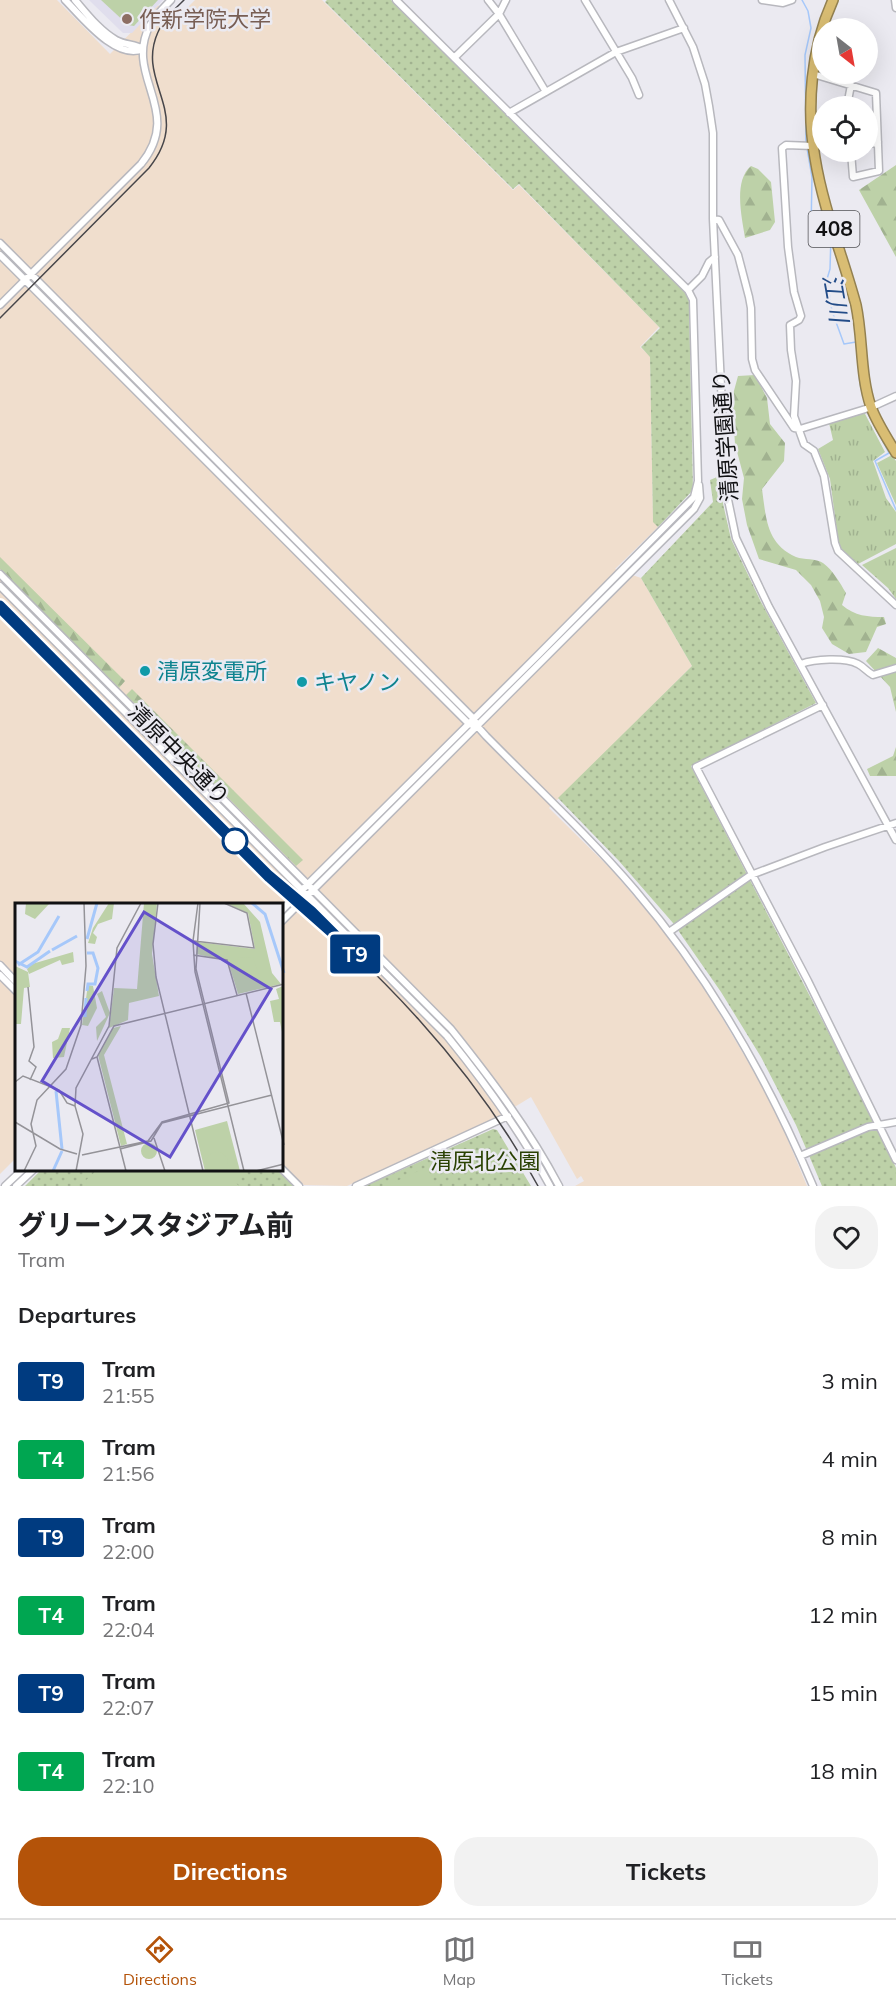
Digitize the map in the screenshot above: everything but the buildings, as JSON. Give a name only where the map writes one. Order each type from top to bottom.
[{"type":"highway","name":"408","points":[[825,18],[833,0]]},
{"type":"highway","name":"408","points":[[817,162],[856,305],[865,377],[872,407],[895,448]]},
{"type":"street","points":[[65,0],[99,34],[115,46],[136,52],[143,49]]},
{"type":"street","points":[[75,0],[111,37],[123,44],[137,45],[143,49]]},
{"type":"street","points":[[0,305],[141,164],[152,149],[158,116],[144,69],[143,49],[150,25],[171,0]]},
{"type":"street","points":[[284,908],[699,503],[693,300],[688,290],[396,0]]},
{"type":"street","points":[[488,0],[499,14],[546,92]]},
{"type":"street","points":[[454,58],[499,14],[506,0]]},
{"type":"street","points":[[585,0],[632,78],[639,95]]},
{"type":"street","name":"清原学園通り","points":[[669,0],[684,28],[699,66],[709,106],[713,142],[713,219],[726,490],[736,537],[769,607],[892,824],[896,840]]},
{"type":"street","points":[[762,0],[783,3],[792,0]]},
{"type":"street","points":[[895,0],[896,8]]},
{"type":"street","points":[[509,113],[616,52],[684,28]]},
{"type":"street","points":[[848,84],[876,93],[876,96]]},
{"type":"street","points":[[849,96],[851,85]]},
{"type":"street","points":[[852,162],[853,177],[879,171],[878,142]]},
{"type":"street","points":[[812,146],[786,145],[782,148],[788,247],[794,292],[801,316],[799,320],[790,325],[796,381],[794,416],[804,444],[814,451],[824,476],[838,551],[896,605]]},
{"type":"street","points":[[713,219],[719,220],[738,255],[752,308],[752,359],[755,370],[794,428],[800,429],[872,407],[896,396]]},
{"type":"street","points":[[0,243],[598,849],[634,889],[669,932],[714,995],[746,1048],[772,1096],[813,1186]]},
{"type":"street","points":[[0,255],[473,723]]},
{"type":"street","points":[[688,290],[702,276],[709,262],[715,257]]},
{"type":"street","name":"清原中央通り","points":[[0,574],[309,883],[451,1029],[491,1078],[559,1186]]},
{"type":"street","name":"清原中央通り","points":[[0,586],[447,1036],[508,1116],[550,1186]]},
{"type":"street","points":[[801,664],[811,661],[847,661],[858,664],[873,675],[896,669]]},
{"type":"street","points":[[823,705],[696,767],[808,981],[896,1160]]},
{"type":"street","points":[[284,919],[473,723]]},
{"type":"street","points":[[669,932],[752,875],[892,824]]},
{"type":"street","points":[[0,965],[15,981]]},
{"type":"street","points":[[0,975],[15,990]]},
{"type":"street","points":[[356,1186],[508,1116]]},
{"type":"street","points":[[800,1156],[879,1124],[896,1122]]},
{"type":"street","points":[[5,1186],[21,1171]]},
{"type":"street","points":[[16,1186],[32,1171]]},
{"type":"street","points":[[284,1171],[299,1186]]},
{"type":"shaded area","points":[[0,0],[57,0],[110,54],[158,5],[173,22],[195,0],[322,0],[513,190],[519,185],[659,327],[640,347],[650,356],[653,521],[658,527],[615,569],[641,578],[692,666],[549,808],[612,870],[667,935],[711,999],[780,1121],[807,1186],[575,1186],[584,1181],[581,1176],[577,1179],[531,1097],[488,1123],[347,1186],[304,1185],[284,1166],[284,903],[15,903],[15,1159],[0,1174]]},
{"type":"shaded area","name":"作新学院大学","points":[[89,0],[163,0],[132,33],[123,33]]},
{"type":"green space","points":[[101,0],[158,0],[134,26],[128,25]]},
{"type":"green space","points":[[327,0],[391,0],[687,293],[693,490],[658,527],[653,522],[650,357],[641,347],[660,328],[519,184],[513,189],[325,2]]},
{"type":"green space","points":[[896,165],[896,257],[859,190]]},
{"type":"green space","points":[[751,166],[758,169],[771,182],[775,222],[770,230],[745,238],[740,190],[745,173]]},
{"type":"green space","points":[[755,375],[767,398],[770,424],[785,443],[784,461],[762,489],[769,529],[779,545],[786,551],[796,557],[820,561],[830,569],[846,593],[842,605],[862,615],[884,617],[886,624],[877,627],[866,652],[849,654],[832,644],[822,628],[824,617],[820,601],[811,585],[796,570],[759,559],[747,525],[742,499],[744,478],[735,444],[732,398],[738,376]]},
{"type":"green space","points":[[864,412],[885,452],[873,461],[886,498],[896,512],[896,544],[858,564],[839,547],[830,479],[818,449],[833,440],[829,423]]},
{"type":"green space","points":[[892,455],[896,461],[896,505],[877,463]]},
{"type":"green space","points":[[717,477],[731,539],[761,602],[816,703],[691,766],[878,1128],[896,1168],[896,1186],[822,1186],[796,1125],[761,1057],[721,992],[673,923],[619,861],[558,798],[692,666],[641,578],[713,502],[710,480]]},
{"type":"green space","points":[[896,548],[896,599],[888,588],[862,565]]},
{"type":"green space","points":[[0,557],[125,681],[119,688],[0,569]]},
{"type":"green space","points":[[878,648],[896,658],[896,712],[890,687],[866,661]]},
{"type":"green space","points":[[132,689],[303,860],[296,866],[126,695]]},
{"type":"green space","points":[[896,747],[896,776],[870,776],[867,769],[893,756]]},
{"type":"green space","name":"清原北公園","points":[[493,1129],[497,1130],[531,1186],[365,1186]]},
{"type":"green space","points":[[427,1167],[436,1186],[386,1186]]},
{"type":"green space","points":[[40,1171],[278,1171],[294,1186],[25,1186]]},
{"type":"green space","points":[[96,1171],[244,1171],[234,1181],[239,1186],[87,1186],[86,1180]]},
{"type":"waterway","name":"江川","points":[[802,0],[808,11],[811,28],[805,55],[806,144]]},
{"type":"waterway","name":"江川","points":[[807,148],[812,177],[811,230],[814,241],[831,237],[830,269],[827,279],[832,311],[844,344],[856,342],[860,384],[866,407]]},
{"type":"waterway","name":"江川","points":[[867,412],[889,453],[875,461],[896,510]]},
{"type":"tram line","points":[[0,318],[149,168],[161,148],[166,130],[166,114],[153,67],[153,50],[163,23],[184,0]]},
{"type":"tram line","name":"T9","points":[[0,605],[268,874],[312,911],[356,955],[269,878],[0,609]]},
{"type":"tram line","points":[[0,608],[269,878],[346,946],[418,1019],[483,1099],[512,1141],[538,1186]]},
{"type":"place","name":"作新学院大学","points":[[127,19]]},
{"type":"place","name":"清原変電所","points":[[145,671]]},
{"type":"place","name":"キヤノン","points":[[302,682]]}]
